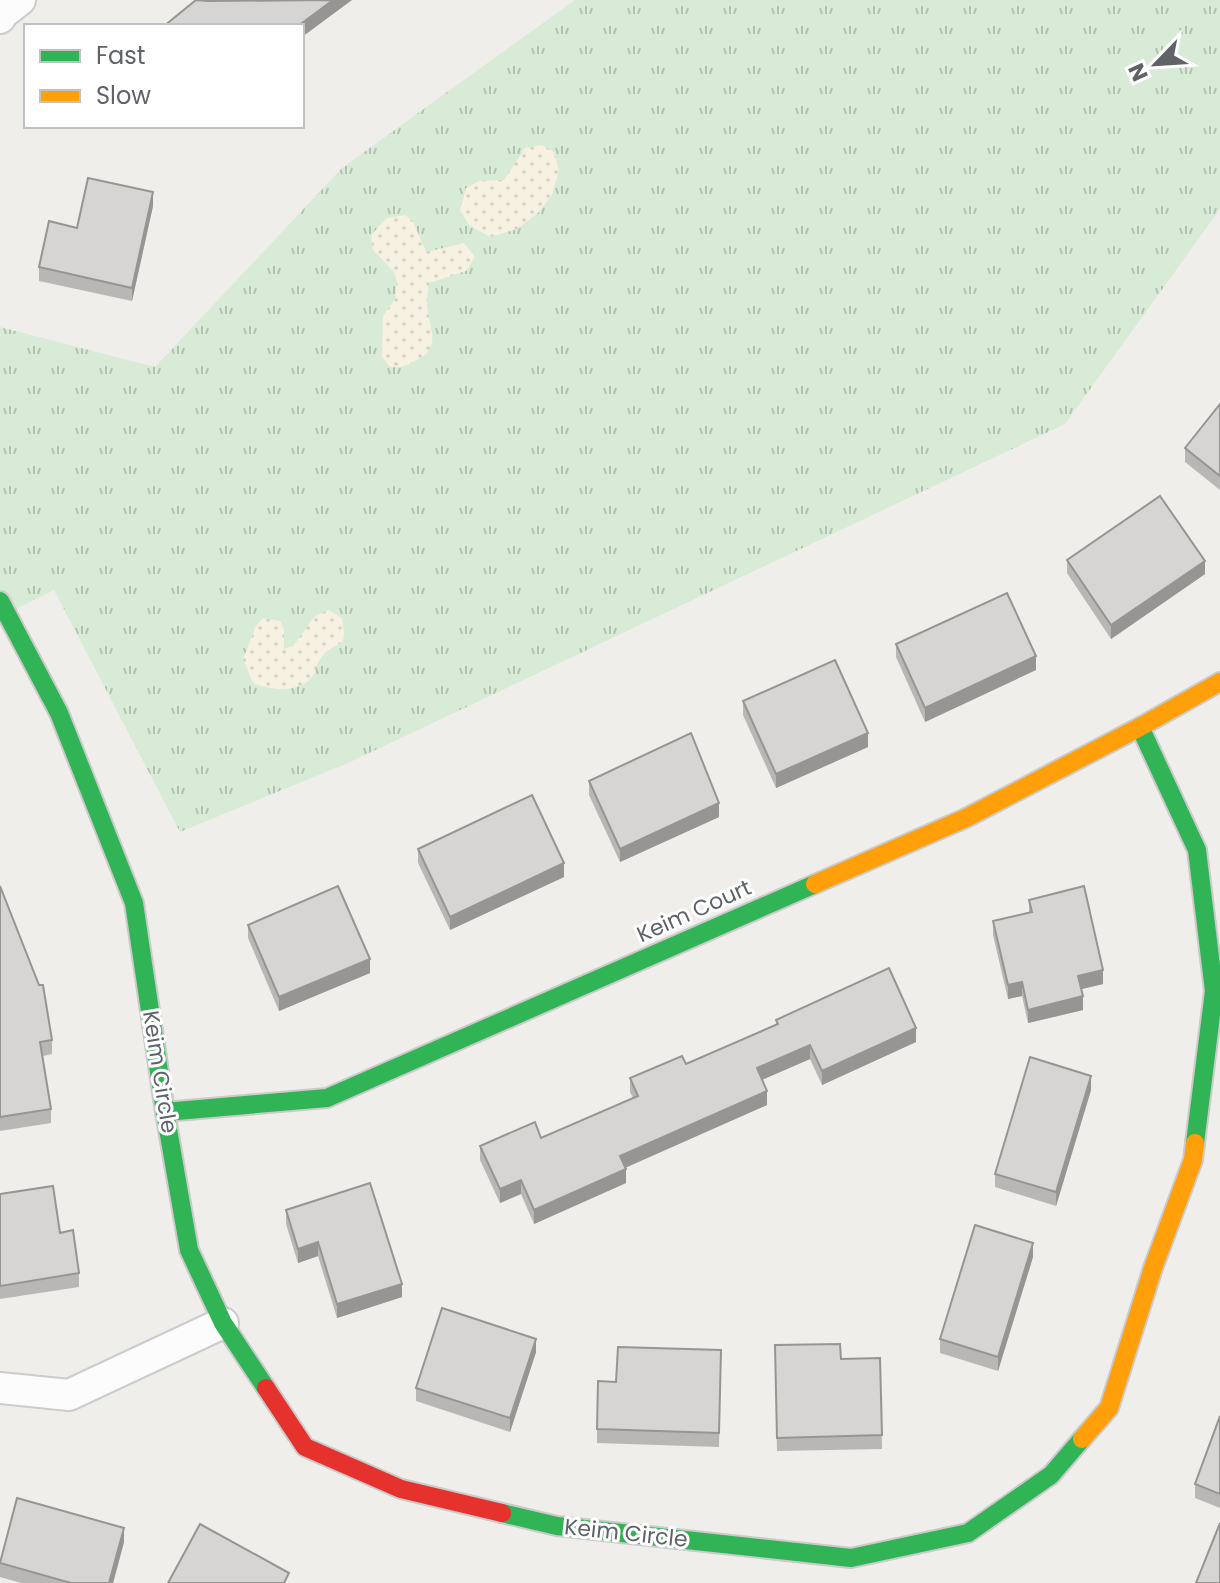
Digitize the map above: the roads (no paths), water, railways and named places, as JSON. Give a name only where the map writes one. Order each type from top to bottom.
[{"type":"street","name":"Keim Circle","points":[[0,601],[59,713],[134,903],[189,1250],[223,1323],[305,1447],[401,1489],[557,1526],[851,1558],[968,1533],[1051,1475],[1109,1408],[1153,1268],[1193,1160],[1214,991],[1197,850],[1140,727]]},
{"type":"street","name":"Keim Court","points":[[165,1112],[327,1098],[966,818],[1220,682]]},
{"type":"street","points":[[0,1388],[69,1395],[223,1323]]}]
